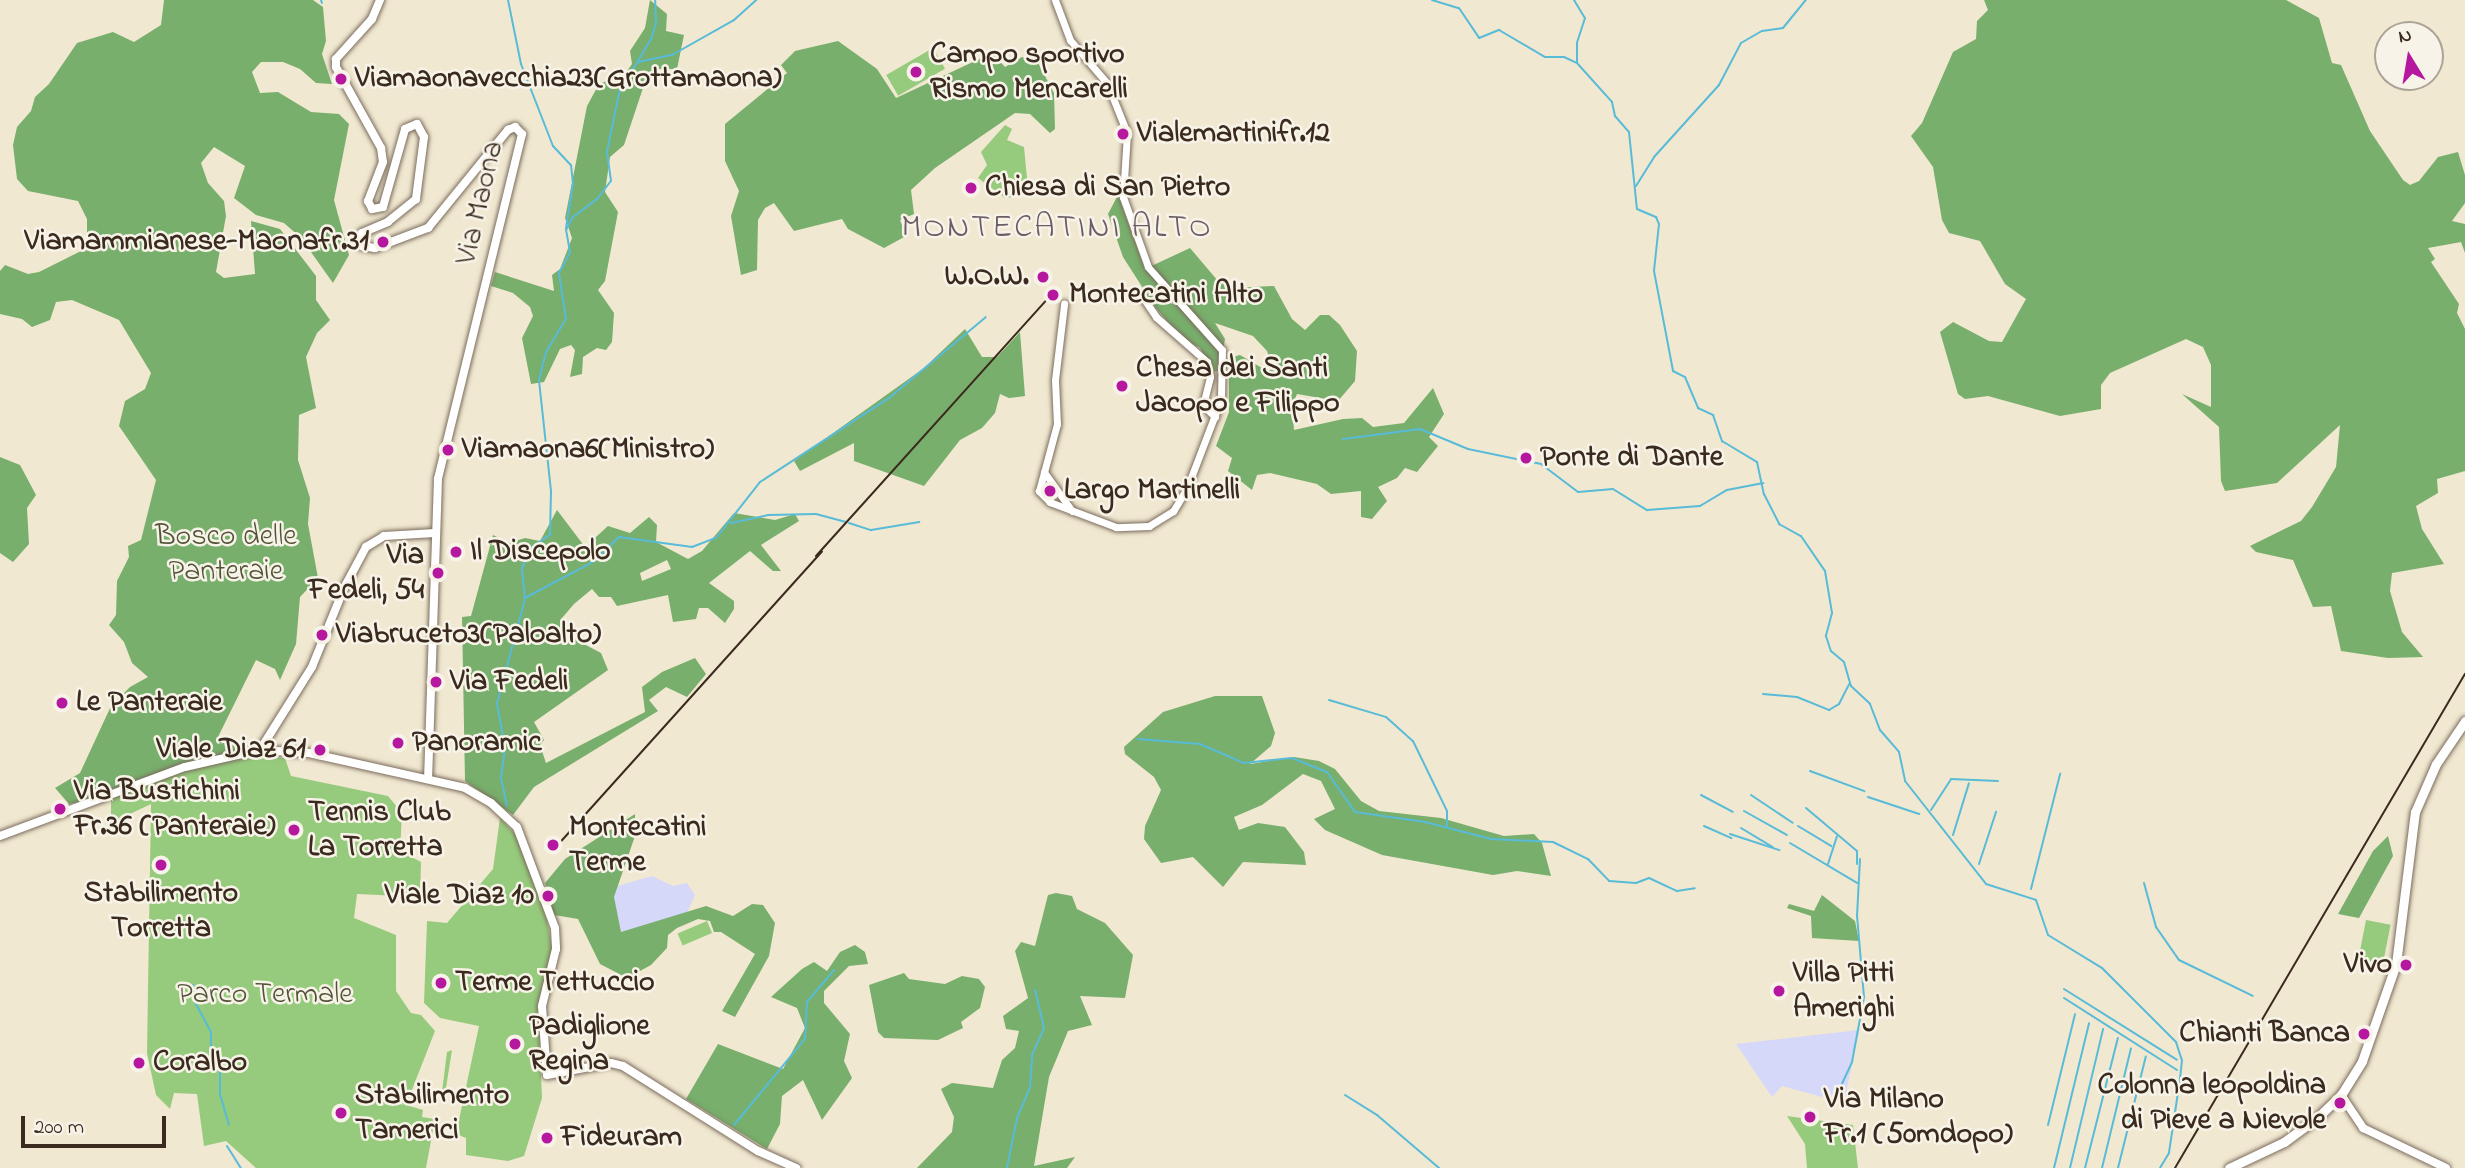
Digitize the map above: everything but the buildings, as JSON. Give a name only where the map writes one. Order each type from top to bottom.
[{"type":"main road","name":"Via Maona","points":[[380,0],[372,19],[336,59],[336,67],[381,148],[383,162],[368,201],[372,209],[383,207],[405,129],[417,124],[424,137],[416,199],[388,222],[362,233],[362,246],[375,248],[428,228],[508,130],[515,127],[522,134],[439,474],[435,533]]},
{"type":"main road","points":[[260,750],[278,726],[312,667],[344,588],[366,547],[384,536],[435,533],[428,777]]},
{"type":"main road","points":[[2229,1168],[2291,1137],[2341,1095],[2373,1037],[2394,974],[2415,812],[2436,764],[2465,721]]},
{"type":"main road","points":[[270,750],[278,726]]},
{"type":"main road","points":[[0,836],[185,767],[260,750],[309,753],[457,785],[491,803],[517,827],[531,857],[557,942],[541,1006],[547,1075],[611,1063],[623,1066],[758,1151],[796,1168]]},
{"type":"main road","points":[[2341,1095],[2355,1121],[2375,1136],[2446,1168]]},
{"type":"street","points":[[1055,0],[1070,40],[1107,83],[1127,133],[1123,197],[1148,267],[1222,349],[1222,399],[1183,496],[1161,520],[1124,529],[1074,512],[1042,497],[1038,484],[1058,424],[1055,380],[1064,304]]},
{"type":"street","points":[[1143,299],[1156,317],[1207,362],[1210,377],[1203,405],[1215,418]]},
{"type":"street","points":[[1044,472],[1074,512]]},
{"type":"shaded area","points":[[652,876],[673,886],[687,883],[695,895],[686,915],[621,933],[613,897],[617,886]]},
{"type":"shaded area","points":[[1859,1030],[1844,1103],[1782,1086],[1772,1097],[1736,1044]]},
{"type":"green space","name":"Bosco delle Panteraie","points":[[164,0],[313,0],[323,7],[326,41],[322,54],[332,84],[316,83],[300,69],[283,62],[261,62],[252,72],[260,93],[278,92],[311,112],[339,114],[349,124],[334,200],[349,255],[333,283],[301,238],[284,223],[256,215],[234,198],[245,166],[214,147],[201,163],[208,183],[224,201],[226,216],[216,272],[224,278],[255,274],[251,221],[280,229],[316,276],[316,300],[330,320],[317,333],[306,357],[316,408],[299,415],[298,460],[310,498],[308,524],[318,578],[300,597],[296,644],[280,680],[275,669],[256,660],[216,741],[253,750],[111,795],[69,804],[55,788],[80,773],[111,706],[130,687],[148,677],[132,663],[124,642],[109,625],[116,615],[117,581],[129,557],[128,546],[141,540],[156,480],[119,426],[125,401],[145,389],[151,373],[119,320],[72,300],[56,302],[50,320],[32,327],[22,319],[0,314],[0,271],[5,265],[28,274],[39,272],[85,249],[87,242],[87,219],[78,201],[28,191],[17,179],[13,145],[17,127],[31,111],[35,97],[49,84],[77,43],[113,32],[134,42],[161,25]]},
{"type":"green space","points":[[650,0],[667,14],[666,31],[684,35],[677,69],[658,69],[647,76],[624,145],[610,157],[605,192],[618,212],[605,281],[598,290],[614,313],[612,342],[606,350],[597,348],[583,357],[582,374],[570,377],[575,350],[571,345],[560,349],[544,382],[531,384],[522,338],[533,316],[530,307],[513,293],[491,286],[495,272],[554,291],[552,275],[560,269],[572,238],[565,218],[587,106],[599,84],[625,74],[632,64],[630,51],[645,28]]},
{"type":"green space","points":[[1984,0],[2286,0],[2319,18],[2332,63],[2341,65],[2370,131],[2403,180],[2410,185],[2419,181],[2438,157],[2458,152],[2465,175],[2465,203],[2452,221],[2465,224],[2465,253],[2461,242],[2428,248],[2435,259],[2431,262],[2459,304],[2457,313],[2465,329],[2465,471],[2437,479],[2438,493],[2416,506],[2422,529],[2444,564],[2392,573],[2390,591],[2402,632],[2423,657],[2388,658],[2341,651],[2331,606],[2313,607],[2293,560],[2256,552],[2250,546],[2301,521],[2312,507],[2336,467],[2340,425],[2277,483],[2225,491],[2221,481],[2219,427],[2182,394],[2211,407],[2211,365],[2203,347],[2186,339],[2110,373],[2101,385],[2101,409],[2060,416],[1988,396],[1965,399],[1958,394],[1940,332],[1953,322],[1989,341],[2002,342],[2026,299],[2005,284],[1980,241],[1949,233],[1942,220],[1933,167],[1911,136],[1922,123],[1953,52],[1976,39],[1977,21],[1988,10]]},
{"type":"green space","points":[[838,41],[877,69],[896,98],[992,53],[1005,67],[1022,57],[1035,57],[1054,93],[1055,129],[1050,133],[1030,114],[1015,113],[935,168],[911,190],[914,214],[900,220],[906,236],[884,248],[848,229],[842,219],[794,231],[774,203],[765,208],[758,220],[757,270],[741,275],[731,216],[739,191],[725,161],[725,124],[787,73],[781,65],[795,51]]},
{"type":"green space","name":"Campo sportivo Rismo Mencarelli","points":[[933,48],[945,69],[898,96],[886,75]]},
{"type":"green space","points":[[1005,125],[1012,129],[1007,140],[1024,147],[1027,178],[1020,196],[1005,198],[978,178],[987,165],[981,152]]},
{"type":"green space","points":[[1118,195],[1145,269],[1190,248],[1218,281],[1232,288],[1274,286],[1292,319],[1305,330],[1320,315],[1329,315],[1340,325],[1357,351],[1355,381],[1338,401],[1297,394],[1292,406],[1294,430],[1343,419],[1362,418],[1373,427],[1404,423],[1433,388],[1444,414],[1429,437],[1438,446],[1417,472],[1405,468],[1397,478],[1378,487],[1387,501],[1372,519],[1361,517],[1361,491],[1331,494],[1317,484],[1270,473],[1257,475],[1252,490],[1228,471],[1232,458],[1216,446],[1229,412],[1229,358],[1240,355],[1267,371],[1273,369],[1267,351],[1253,336],[1215,323],[1225,339],[1219,371],[1212,372],[1200,348],[1182,338],[1155,307],[1123,257],[1108,214]]},
{"type":"green space","points":[[965,329],[982,357],[997,357],[1020,332],[1025,396],[1009,398],[1000,394],[995,413],[982,428],[960,440],[924,486],[854,461],[854,443],[800,471],[794,461],[924,368]]},
{"type":"green space","points":[[0,457],[20,465],[36,495],[27,508],[29,544],[13,562],[0,553]]},
{"type":"green space","points":[[557,510],[585,547],[608,526],[630,533],[649,517],[657,525],[656,542],[688,559],[702,551],[734,513],[775,520],[795,514],[799,521],[761,545],[781,571],[773,571],[750,551],[709,583],[734,601],[734,609],[725,623],[708,608],[699,608],[696,619],[673,622],[668,595],[617,606],[611,597],[599,597],[592,589],[574,604],[562,618],[563,633],[601,653],[608,670],[534,722],[544,740],[540,745],[546,763],[645,712],[642,687],[662,672],[695,658],[706,674],[687,697],[666,687],[649,700],[658,711],[534,787],[513,815],[465,781],[462,617],[471,616],[493,535],[509,543],[525,538],[540,541]],"holes":[[[667,560],[671,569],[642,581],[640,573]]]},
{"type":"green space","points":[[1215,696],[1262,696],[1275,733],[1271,746],[1250,764],[1294,757],[1319,761],[1335,769],[1361,801],[1379,811],[1441,818],[1504,836],[1534,834],[1542,843],[1551,876],[1517,871],[1493,875],[1382,855],[1325,830],[1314,819],[1335,809],[1321,781],[1303,774],[1262,805],[1234,817],[1239,830],[1258,823],[1285,827],[1304,852],[1306,865],[1243,862],[1223,887],[1193,857],[1161,863],[1144,839],[1145,826],[1161,790],[1154,777],[1125,754],[1124,747],[1163,712]]},
{"type":"green space","name":"Parco Termale","points":[[246,755],[285,758],[291,776],[388,796],[402,813],[400,851],[421,862],[420,897],[357,894],[354,918],[396,935],[396,991],[411,1013],[421,1015],[435,1031],[406,1105],[423,1110],[422,1117],[435,1119],[426,1168],[256,1168],[226,1141],[204,1146],[197,1094],[174,1093],[170,1109],[156,1095],[147,1053],[151,804],[111,823],[111,795],[189,768]]},
{"type":"green space","points":[[635,814],[635,836],[614,897],[621,932],[706,906],[733,916],[752,904],[763,905],[775,923],[769,956],[735,1017],[722,1011],[755,954],[721,932],[714,932],[710,921],[698,919],[677,928],[668,935],[667,948],[651,965],[627,978],[600,964],[578,919],[554,915],[545,883],[565,859]]},
{"type":"green space","points":[[500,818],[517,836],[547,920],[552,948],[538,1005],[542,1098],[524,1156],[508,1161],[466,1155],[466,1138],[456,1134],[479,1026],[440,1018],[424,1003],[427,921],[447,923],[493,869]]},
{"type":"green space","points":[[2388,836],[2393,856],[2359,918],[2338,914],[2373,851]]},
{"type":"green space","points":[[1056,893],[1072,896],[1077,909],[1105,923],[1133,955],[1125,998],[1080,996],[1092,1025],[1068,1031],[1049,1077],[1034,1166],[1075,1157],[1067,1168],[917,1168],[952,1132],[954,1117],[941,1089],[952,1083],[993,1088],[1002,1060],[1015,1048],[1019,1031],[1006,1029],[1003,1016],[1028,998],[1015,951],[1021,942],[1035,946],[1048,895]]},
{"type":"green space","points":[[1822,895],[1855,921],[1859,941],[1812,938],[1811,916],[1787,908],[1789,904],[1814,911]]},
{"type":"green space","points":[[2366,920],[2391,925],[2383,964],[2358,959]]},
{"type":"green space","points":[[707,921],[712,933],[683,945],[678,934]]},
{"type":"green space","points":[[855,945],[865,952],[868,964],[849,966],[824,991],[824,1003],[850,1034],[844,1061],[852,1078],[822,1120],[803,1080],[782,1096],[780,1124],[767,1149],[686,1099],[718,1044],[783,1069],[805,1028],[797,1008],[771,997],[802,969],[814,962],[827,971],[840,952]]},
{"type":"green space","points":[[904,973],[909,979],[945,984],[962,976],[979,979],[985,987],[980,1008],[961,1022],[963,1028],[938,1040],[884,1038],[878,1032],[869,985]]},
{"type":"green space","points":[[452,1050],[445,1094],[441,1100],[447,1052]]},
{"type":"green space","points":[[1787,1116],[1853,1125],[1858,1168],[1807,1168],[1805,1144]]},
{"type":"waterway","points":[[508,0],[521,64],[553,146],[571,165],[573,183],[566,228]]},
{"type":"waterway","points":[[507,806],[501,777],[505,747],[497,704],[525,599],[522,568],[532,547],[550,535],[551,491],[539,380],[546,352],[566,319],[559,273],[570,252],[566,230],[573,217],[598,198],[611,181],[607,152],[619,93],[651,39],[656,24],[655,0]]},
{"type":"waterway","points":[[638,62],[672,55],[734,20],[756,0]]},
{"type":"waterway","points":[[1432,0],[1459,8],[1479,38],[1499,30],[1545,57],[1564,57],[1577,63],[1612,102],[1615,116],[1629,132],[1637,209],[1656,217],[1659,224],[1654,271],[1673,371],[1685,377],[1698,408],[1713,415],[1722,441],[1757,462],[1764,494],[1779,524],[1801,536],[1825,571],[1832,613],[1826,636],[1831,651],[1844,662],[1851,686],[1870,704],[1880,730],[1899,752],[1905,781],[1986,884],[2036,900],[2048,935],[2102,968],[2176,1042],[2182,1060],[2180,1079],[2169,1153],[2160,1168]]},
{"type":"waterway","points":[[1574,0],[1585,18],[1577,43],[1577,62]]},
{"type":"waterway","points":[[1636,186],[1654,157],[1719,85],[1741,43],[1762,31],[1783,28],[1806,0]]},
{"type":"waterway","points":[[525,598],[593,562],[619,537],[692,547],[716,538],[760,482],[889,398],[986,317]]},
{"type":"waterway","points":[[1343,439],[1420,429],[1468,449],[1541,464],[1578,492],[1613,489],[1647,510],[1700,506],[1727,490],[1763,483]]},
{"type":"waterway","points":[[731,523],[768,515],[816,514],[846,522]]},
{"type":"waterway","points":[[849,523],[871,530],[919,522]]},
{"type":"waterway","points":[[1763,694],[1797,697],[1829,710],[1839,704],[1849,684]]},
{"type":"waterway","points":[[1329,700],[1386,717],[1413,741],[1447,811],[1447,826]]},
{"type":"waterway","points":[[1138,739],[1200,744],[1244,763],[1292,758],[1327,772],[1355,812],[1425,822],[1491,839],[1553,842],[1588,859],[1609,881],[1636,883],[1649,878],[1677,891],[1695,888]]},
{"type":"waterway","points":[[1810,771],[1864,791]]},
{"type":"waterway","points":[[2031,889],[2060,774]]},
{"type":"waterway","points":[[1931,810],[1951,779],[1998,781]]},
{"type":"waterway","points":[[1953,835],[1969,783]]},
{"type":"waterway","points":[[1701,795],[1733,812]]},
{"type":"waterway","points":[[1751,795],[1793,823]]},
{"type":"waterway","points":[[1868,797],[1919,814]]},
{"type":"waterway","points":[[1806,808],[1857,851],[1857,864]]},
{"type":"waterway","points":[[1744,811],[1787,835]]},
{"type":"waterway","points":[[1979,864],[1996,812]]},
{"type":"waterway","points":[[1704,826],[1731,838]]},
{"type":"waterway","points":[[1798,826],[1831,846]]},
{"type":"waterway","points":[[1741,828],[1773,847]]},
{"type":"waterway","points":[[1730,834],[1779,850]]},
{"type":"waterway","points":[[1828,864],[1837,836]]},
{"type":"waterway","points":[[1790,843],[1857,883]]},
{"type":"waterway","points":[[1840,1088],[1852,1062],[1864,997],[1857,916],[1860,859]]},
{"type":"waterway","points":[[2144,883],[2156,927],[2179,960],[2253,996]]},
{"type":"waterway","points":[[734,1125],[805,1039],[807,1002],[834,970]]},
{"type":"waterway","points":[[193,985],[195,1002],[211,1032],[211,1054],[220,1066],[220,1094],[229,1125]]},
{"type":"waterway","points":[[2064,989],[2177,1060]]},
{"type":"waterway","points":[[1007,1168],[1017,1118],[1030,1087],[1032,1055],[1044,1028],[1035,990]]},
{"type":"waterway","points":[[2064,998],[2177,1070]]},
{"type":"waterway","points":[[2048,1125],[2075,1014]]},
{"type":"waterway","points":[[2054,1168],[2089,1023]]},
{"type":"waterway","points":[[2070,1168],[2103,1029]]},
{"type":"waterway","points":[[2085,1168],[2118,1038]]},
{"type":"waterway","points":[[2102,1168],[2131,1048]]},
{"type":"waterway","points":[[2118,1168],[2146,1056]]},
{"type":"waterway","points":[[1345,1095],[1377,1115],[1439,1168]]},
{"type":"waterway","points":[[227,1146],[241,1168]]},
{"type":"railway","points":[[816,556],[1050,296]]},
{"type":"railway","points":[[555,848],[822,551]]},
{"type":"railway","points":[[2175,1168],[2465,674]]},
{"type":"place","name":"Campo sportivo Rismo Mencarelli","points":[[916,72]]},
{"type":"place","name":"Viamaonavecchia23(Grottamaona)","points":[[341,79]]},
{"type":"place","name":"Vialemartinifr.12","points":[[1123,134]]},
{"type":"place","name":"Chiesa di San Pietro","points":[[971,188]]},
{"type":"place","name":"Viamammianese-Maonafr.31","points":[[383,242]]},
{"type":"place","name":"W.O.W.","points":[[1043,277]]},
{"type":"place","name":"Montecatini Alto","points":[[1053,295]]},
{"type":"place","name":"Chesa dei Santi Jacopo e Filippo","points":[[1122,386]]},
{"type":"place","name":"Viamaona6(Ministro)","points":[[448,450]]},
{"type":"place","name":"Ponte di Dante","points":[[1526,458]]},
{"type":"place","name":"Largo Martinelli","points":[[1050,491]]},
{"type":"place","name":"Il Discepolo","points":[[456,552]]},
{"type":"place","name":"Via Fedeli, 54","points":[[438,573]]},
{"type":"place","name":"Viabruceto3(Paloalto)","points":[[322,635]]},
{"type":"place","name":"Via Fedeli","points":[[436,682]]},
{"type":"place","name":"Le Panteraie","points":[[62,703]]},
{"type":"place","name":"Panoramic","points":[[398,743]]},
{"type":"place","name":"Viale Diaz 61","points":[[320,750]]},
{"type":"place","name":"Via Bustichini Fr.36 (Panteraie)","points":[[60,809]]},
{"type":"place","name":"Tennis Club La Torretta","points":[[294,830]]},
{"type":"place","name":"Montecatini Terme","points":[[553,845]]},
{"type":"place","name":"Stabilimento Torretta","points":[[161,865]]},
{"type":"place","name":"Viale Diaz 10","points":[[548,896]]},
{"type":"place","name":"Vivo","points":[[2406,965]]},
{"type":"place","name":"Terme Tettuccio","points":[[441,983]]},
{"type":"place","name":"Villa Pitti Amerighi","points":[[1779,991]]},
{"type":"place","name":"Chianti Banca","points":[[2364,1034]]},
{"type":"place","name":"Padiglione Regina","points":[[515,1044]]},
{"type":"place","name":"Coralbo","points":[[139,1063]]},
{"type":"place","name":"Colonna leopoldina di Pieve a Nievole","points":[[2340,1103]]},
{"type":"place","name":"Stabilimento Tamerici","points":[[341,1113]]},
{"type":"place","name":"Via Milano Fr.1 (50mdopo)","points":[[1810,1117]]},
{"type":"place","name":"Fideuram","points":[[547,1138]]},
{"type":"district","name":"MONTECATINI ALTO","points":[[1057,229]]}]
